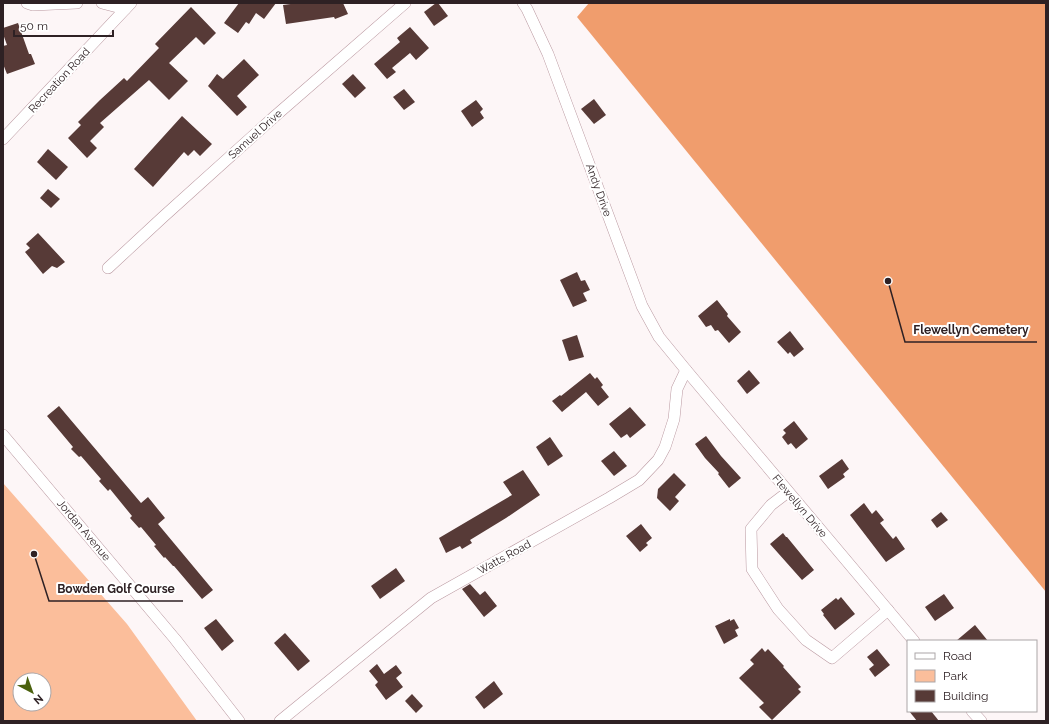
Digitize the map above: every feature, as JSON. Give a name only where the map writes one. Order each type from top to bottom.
[{"type":"street","points":[[27,3],[33,5],[77,3]]},
{"type":"street","points":[[102,3],[128,6]]},
{"type":"street","name":"Samuel Drive","points":[[108,268],[274,117],[405,3]]},
{"type":"street","name":"Andy Drive","points":[[523,3],[548,54],[642,306],[659,337],[686,370]]},
{"type":"street","name":"Recreation Road","points":[[3,139],[128,6]]},
{"type":"street","name":"Flewellyn Drive","points":[[686,370],[913,640]]},
{"type":"street","name":"Watts Road","points":[[280,721],[431,598],[639,480],[658,460],[665,446],[674,419],[677,390],[686,370]]},
{"type":"street","name":"Jordan Avenue","points":[[3,434],[175,639],[238,721]]},
{"type":"street","points":[[788,492],[771,505],[750,529],[752,569],[778,609],[806,640],[832,658],[888,610]]},
{"type":"street","points":[[973,712],[981,721]]},
{"type":"green space","points":[[3,483],[127,624],[197,721],[3,721]]},
{"type":"shaded area","points":[[589,3],[1046,3],[1046,592],[577,17]]},
{"type":"building","points":[[239,3],[276,3],[264,19],[256,13],[249,24],[246,22],[238,33],[224,23]]},
{"type":"building","points":[[298,3],[343,3],[348,14],[335,19],[334,17],[286,24],[283,5]]},
{"type":"building","points":[[438,3],[448,16],[434,26],[424,12]]},
{"type":"building","points":[[191,7],[216,33],[204,45],[196,37],[169,63],[188,81],[169,100],[149,80],[100,123],[104,127],[90,141],[97,148],[87,158],[68,138],[81,125],[78,122],[124,78],[127,81],[159,48],[155,44]]},
{"type":"building","points":[[18,23],[29,54],[31,54],[35,64],[7,74],[3,64],[3,46],[7,45],[3,34],[3,28]]},
{"type":"building","points":[[410,27],[429,48],[416,60],[410,53],[392,68],[396,72],[387,79],[374,64],[400,42],[397,38]]},
{"type":"building","points":[[244,59],[259,75],[237,96],[247,107],[237,116],[208,86],[217,74],[223,79]]},
{"type":"building","points":[[353,74],[366,88],[355,98],[342,84]]},
{"type":"building","points":[[404,89],[415,102],[404,110],[393,97]]},
{"type":"building","points":[[594,99],[606,115],[594,124],[581,109]]},
{"type":"building","points":[[476,100],[483,109],[480,112],[484,118],[472,127],[461,111]]},
{"type":"building","points":[[182,116],[212,144],[200,156],[194,150],[188,156],[184,152],[153,187],[134,169]]},
{"type":"building","points":[[48,149],[68,167],[56,180],[37,162]]},
{"type":"building","points":[[48,189],[60,199],[51,208],[40,198]]},
{"type":"building","points":[[38,233],[65,262],[57,268],[52,266],[43,274],[25,252],[30,248],[26,244]]},
{"type":"building","points":[[577,272],[581,281],[585,280],[590,290],[583,293],[587,301],[573,307],[560,280]]},
{"type":"building","points":[[717,300],[728,314],[727,316],[741,332],[729,343],[718,330],[715,331],[711,325],[706,327],[698,316]]},
{"type":"building","points":[[790,331],[804,349],[794,357],[790,352],[788,354],[777,342]]},
{"type":"building","points":[[577,335],[584,357],[569,361],[562,340]]},
{"type":"building","points":[[749,370],[760,383],[747,394],[737,381]]},
{"type":"building","points":[[590,373],[595,379],[597,377],[603,385],[601,387],[609,397],[598,406],[586,392],[562,412],[552,401],[560,395],[561,396]]},
{"type":"building","points":[[59,406],[141,503],[148,497],[165,518],[158,524],[213,590],[202,599],[174,566],[165,557],[164,558],[154,546],[156,545],[141,527],[139,528],[130,518],[132,516],[110,489],[108,491],[99,481],[101,479],[81,456],[79,457],[71,449],[73,447],[47,416]]},
{"type":"building","points":[[630,407],[646,425],[630,438],[627,434],[621,438],[609,424]]},
{"type":"building","points":[[794,421],[808,439],[796,449],[791,443],[788,445],[782,437],[786,433],[783,430]]},
{"type":"building","points":[[706,436],[721,456],[741,478],[729,488],[718,474],[719,473],[705,458],[695,444]]},
{"type":"building","points":[[550,437],[563,456],[548,466],[536,447]]},
{"type":"building","points":[[614,451],[627,466],[614,476],[601,461]]},
{"type":"building","points":[[842,459],[849,469],[843,474],[845,477],[828,489],[819,476]]},
{"type":"building","points":[[523,470],[540,495],[470,540],[472,543],[462,549],[460,546],[446,553],[439,538],[512,495],[503,482]]},
{"type":"building","points":[[674,473],[686,485],[675,497],[679,501],[670,511],[657,498],[658,489]]},
{"type":"building","points":[[864,503],[872,514],[876,510],[884,520],[880,523],[893,539],[896,536],[905,549],[886,562],[850,515]]},
{"type":"building","points":[[941,512],[948,520],[937,528],[931,520]]},
{"type":"building","points":[[641,524],[652,538],[646,543],[648,545],[640,552],[626,536]]},
{"type":"building","points":[[783,533],[814,570],[802,580],[770,544]]},
{"type":"building","points":[[396,568],[405,581],[380,599],[371,586]]},
{"type":"building","points":[[470,584],[480,595],[485,591],[497,606],[484,617],[462,589]]},
{"type":"building","points":[[944,594],[954,608],[935,621],[925,607]]},
{"type":"building","points":[[841,597],[855,614],[835,630],[823,615],[824,614],[821,610],[836,598],[838,600]]},
{"type":"building","points":[[216,619],[234,641],[222,651],[204,628]]},
{"type":"building","points":[[730,619],[730,621],[734,619],[739,628],[735,630],[738,636],[724,644],[715,626]]},
{"type":"building","points":[[975,625],[987,640],[957,640]]},
{"type":"building","points":[[285,633],[310,661],[298,671],[274,643]]},
{"type":"building","points":[[762,648],[765,652],[768,649],[801,687],[798,689],[801,692],[772,720],[759,707],[764,703],[739,678],[754,664],[750,660]]},
{"type":"building","points":[[877,649],[890,665],[875,677],[869,669],[874,665],[867,657]]},
{"type":"building","points":[[377,664],[384,674],[396,665],[402,673],[396,678],[403,687],[386,700],[375,685],[378,682],[369,671]]},
{"type":"building","points":[[494,681],[503,694],[484,709],[475,697]]},
{"type":"building","points":[[412,694],[423,706],[416,713],[405,701]]},
{"type":"building","points":[[910,712],[932,712],[939,721],[917,721]]},
{"type":"place","name":"Flewellyn Cemetery","points":[[888,281]]},
{"type":"place","name":"Bowden Golf Course","points":[[34,554]]}]
